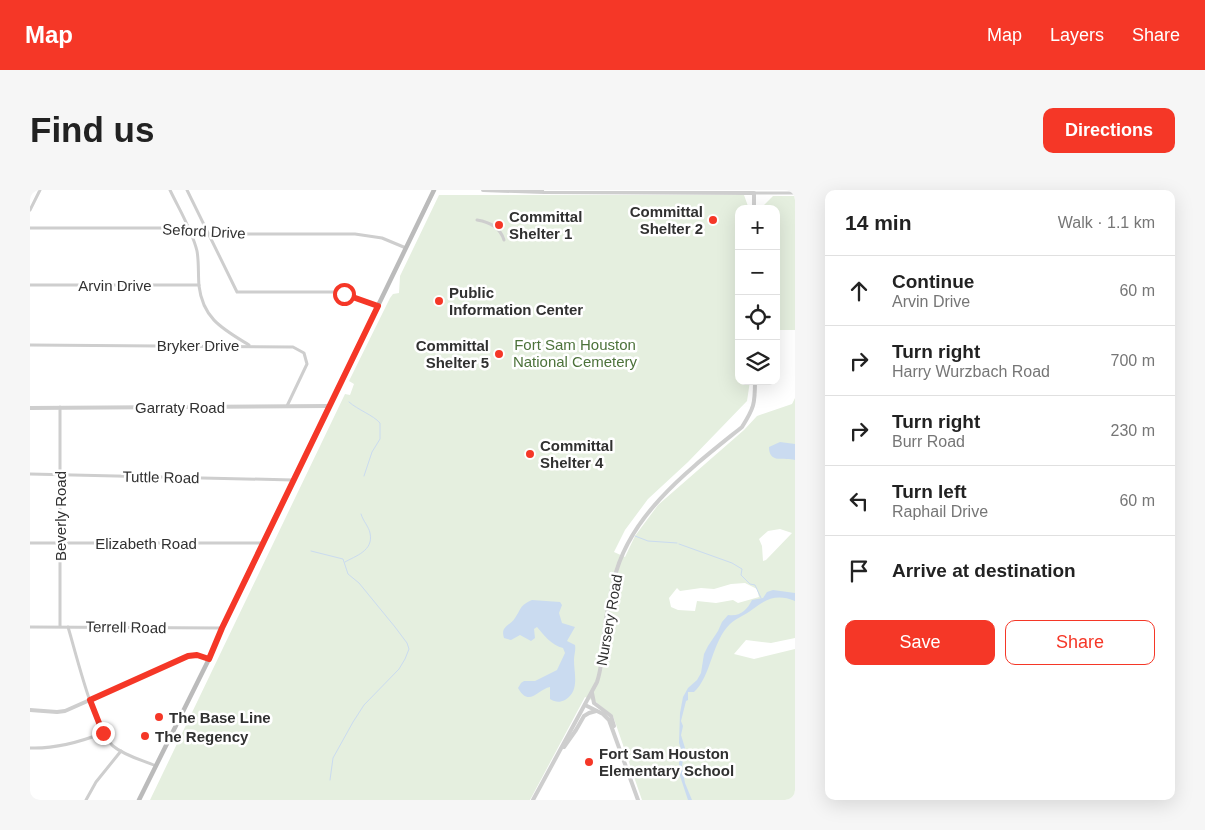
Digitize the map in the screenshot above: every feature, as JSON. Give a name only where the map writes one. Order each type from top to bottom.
[{"type":"main road","points":[[139,800],[209,659],[293,480],[434,190]]},
{"type":"street","points":[[30,210],[40,190]]},
{"type":"street","points":[[170,190],[196,250],[199,285],[203,304],[218,325],[250,346]]},
{"type":"street","points":[[187,190],[237,292],[339,292],[378,306]]},
{"type":"street","points":[[483,190],[754,193],[789,191],[795,193]]},
{"type":"street","points":[[754,193],[754,205]]},
{"type":"street","points":[[477,220],[494,225],[504,240]]},
{"type":"street","name":"Seford Drive","points":[[30,228],[188,228],[209,234],[355,234],[382,238],[406,248]]},
{"type":"street","name":"Arvin Drive","points":[[30,285],[199,285]]},
{"type":"street","name":"Bryker Drive","points":[[30,345],[292,346],[304,353],[307,359],[306,368],[287,407]]},
{"type":"street","name":"Nursery Road","points":[[559,752],[597,682],[602,664],[605,624],[615,577],[628,542],[653,506],[742,427],[755,401],[755,385]]},
{"type":"street","name":"Garraty Road","points":[[30,408],[329,406]]},
{"type":"street","name":"Beverly Road","points":[[60,407],[60,626]]},
{"type":"street","name":"Tuttle Road","points":[[30,474],[293,480]]},
{"type":"street","name":"Elizabeth Road","points":[[30,543],[263,543]]},
{"type":"street","name":"Terrell Road","points":[[30,627],[222,628]]},
{"type":"street","points":[[68,627],[90,700],[103,733],[109,742],[120,751],[156,766]]},
{"type":"street","points":[[30,710],[61,712],[188,656],[197,655],[209,659]]},
{"type":"street","points":[[592,692],[595,705],[612,718],[614,731]]},
{"type":"street","points":[[585,705],[607,717],[614,731],[638,800]]},
{"type":"street","points":[[533,800],[559,752],[572,737],[584,716],[589,712],[597,711]]},
{"type":"street","points":[[30,748],[72,744],[103,733]]},
{"type":"street","points":[[86,800],[96,782],[120,751]]},
{"type":"green space","name":"Fort Sam Houston National Cemetery","points":[[439,195],[744,195],[748,205],[735,205],[735,385],[749,385],[747,401],[688,462],[648,499],[625,530],[614,552],[625,557],[635,536],[658,505],[744,430],[757,416],[792,404],[795,398],[795,638],[771,643],[746,640],[734,654],[754,659],[795,649],[795,800],[642,800],[613,716],[596,702],[585,697],[530,800],[150,800],[345,394],[350,395],[354,384],[349,381],[390,298],[393,294],[399,293],[400,276]],"holes":[[[780,529],[792,533],[766,560],[763,561],[762,546],[759,539],[768,531]],[[745,583],[757,589],[759,597],[738,603],[733,600],[716,603],[697,601],[695,611],[678,610],[671,607],[669,598],[677,588],[680,591],[701,588],[714,589],[731,584]]]},
{"type":"green space","points":[[773,196],[795,196],[795,330],[780,330],[780,205],[764,205]]},
{"type":"water","points":[[780,442],[795,444],[795,460],[778,459],[772,456],[769,447]]},
{"type":"water","points":[[773,590],[795,593],[795,601],[773,598],[763,602],[732,622],[719,640],[700,685],[694,692],[688,692],[688,700],[686,701],[681,721],[683,726],[681,735],[685,748],[682,766],[685,783],[692,800],[688,800],[680,776],[679,763],[681,749],[679,743],[680,713],[683,697],[701,673],[704,654],[722,622],[728,615],[740,614],[748,607],[752,600],[763,598],[767,592]]},
{"type":"water","points":[[532,600],[560,602],[562,605],[559,613],[562,623],[575,627],[567,641],[575,645],[574,687],[570,696],[563,701],[557,702],[550,699],[550,687],[530,697],[522,694],[518,688],[524,681],[535,681],[557,670],[565,653],[563,648],[552,642],[537,627],[534,629],[535,638],[531,641],[520,635],[511,640],[504,638],[504,629],[513,621],[523,606]]},
{"type":"waterway","points":[[349,402],[380,423],[380,439],[372,452],[364,476]]},
{"type":"waterway","points":[[345,562],[363,552],[369,544],[369,531],[361,514]]},
{"type":"waterway","points":[[635,536],[648,541],[677,543]]},
{"type":"waterway","points":[[679,544],[732,563],[742,569],[741,575],[750,584],[755,585],[761,598]]},
{"type":"waterway","points":[[311,551],[343,559],[348,574],[359,583],[395,627],[407,643],[409,649],[399,669],[364,705],[353,722],[333,758],[330,780]]},
{"type":"place","name":"Committal Shelter 2","points":[[713,220]]},
{"type":"place","name":"Committal Shelter 1","points":[[499,225]]},
{"type":"place","name":"Public Information Center","points":[[439,301]]},
{"type":"place","name":"Committal Shelter 5","points":[[499,354]]},
{"type":"place","name":"Committal Shelter 4","points":[[530,454]]},
{"type":"place","name":"The Base Line","points":[[159,717]]},
{"type":"place","name":"The Regency","points":[[145,736]]},
{"type":"place","name":"Fort Sam Houston Elementary School","points":[[589,762]]},
{"type":"route","points":[[103,733],[90,700],[188,656],[197,655],[209,659],[222,628],[378,306],[344,294]]}]
